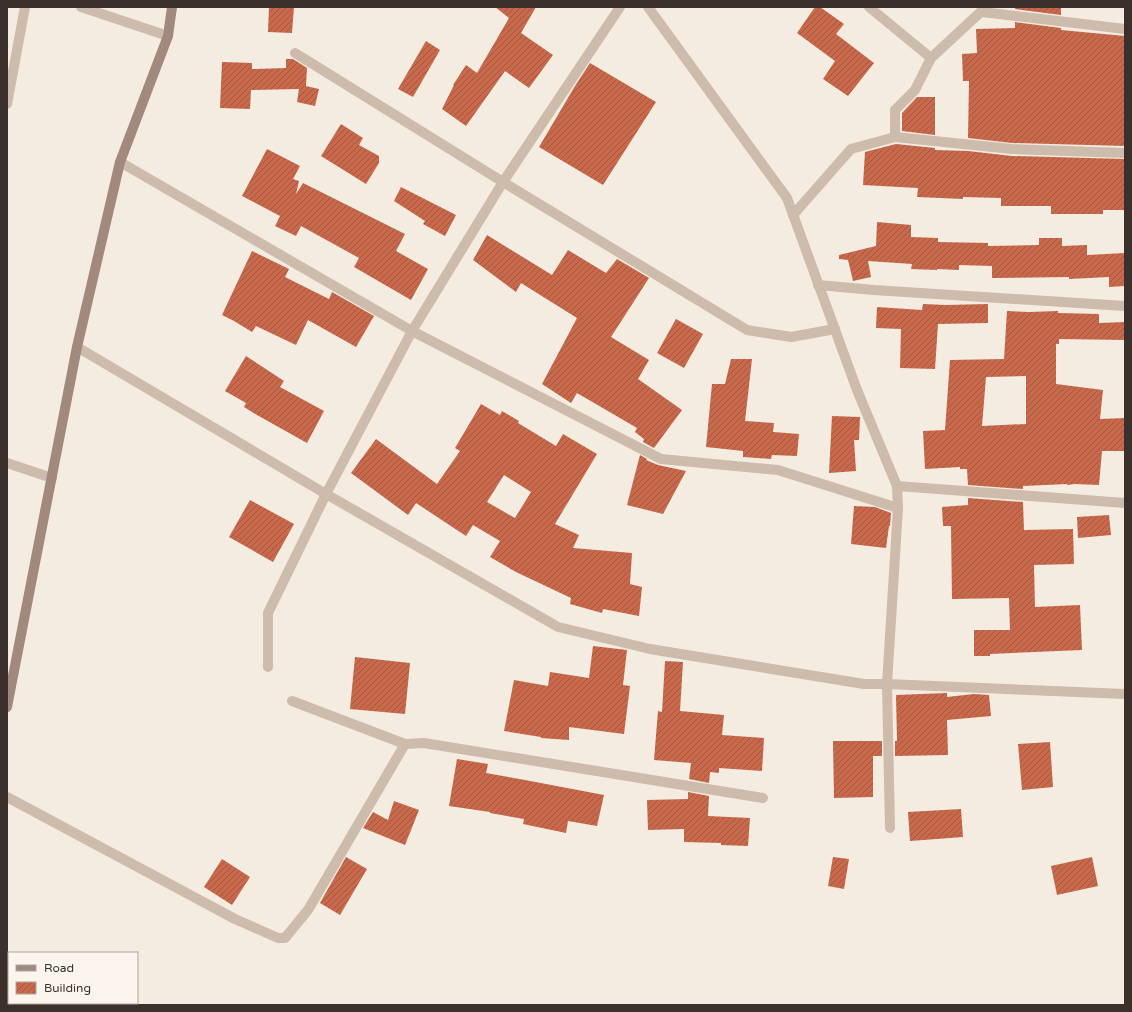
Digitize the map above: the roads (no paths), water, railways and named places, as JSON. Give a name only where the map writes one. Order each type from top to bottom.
[{"type":"main road","points":[[7,707],[77,347],[120,162],[168,36],[172,7]]},
{"type":"street","points":[[7,104],[25,7]]},
{"type":"street","points":[[81,7],[168,36]]},
{"type":"street","points":[[268,667],[268,613],[326,494],[412,332],[503,182],[620,7]]},
{"type":"street","points":[[648,7],[786,198],[857,390],[897,486],[898,508],[887,684],[890,828]]},
{"type":"street","points":[[869,7],[932,58]]},
{"type":"street","points":[[895,137],[895,110],[915,90],[932,58],[984,10],[1125,29]]},
{"type":"street","points":[[295,53],[503,182],[747,330],[791,337],[835,329]]},
{"type":"street","points":[[793,215],[851,149],[895,137],[1012,149],[1125,153]]},
{"type":"street","points":[[120,162],[412,332],[661,459],[778,470],[898,508]]},
{"type":"street","points":[[818,284],[874,290],[1125,306]]},
{"type":"street","points":[[77,347],[326,494],[558,627],[650,649],[864,684],[1125,694]]},
{"type":"street","points":[[7,463],[52,478]]},
{"type":"street","points":[[897,486],[1125,503]]},
{"type":"street","points":[[292,701],[405,744],[424,742],[763,798]]},
{"type":"street","points":[[7,797],[235,919],[278,938],[285,938],[308,910],[405,744]]}]
